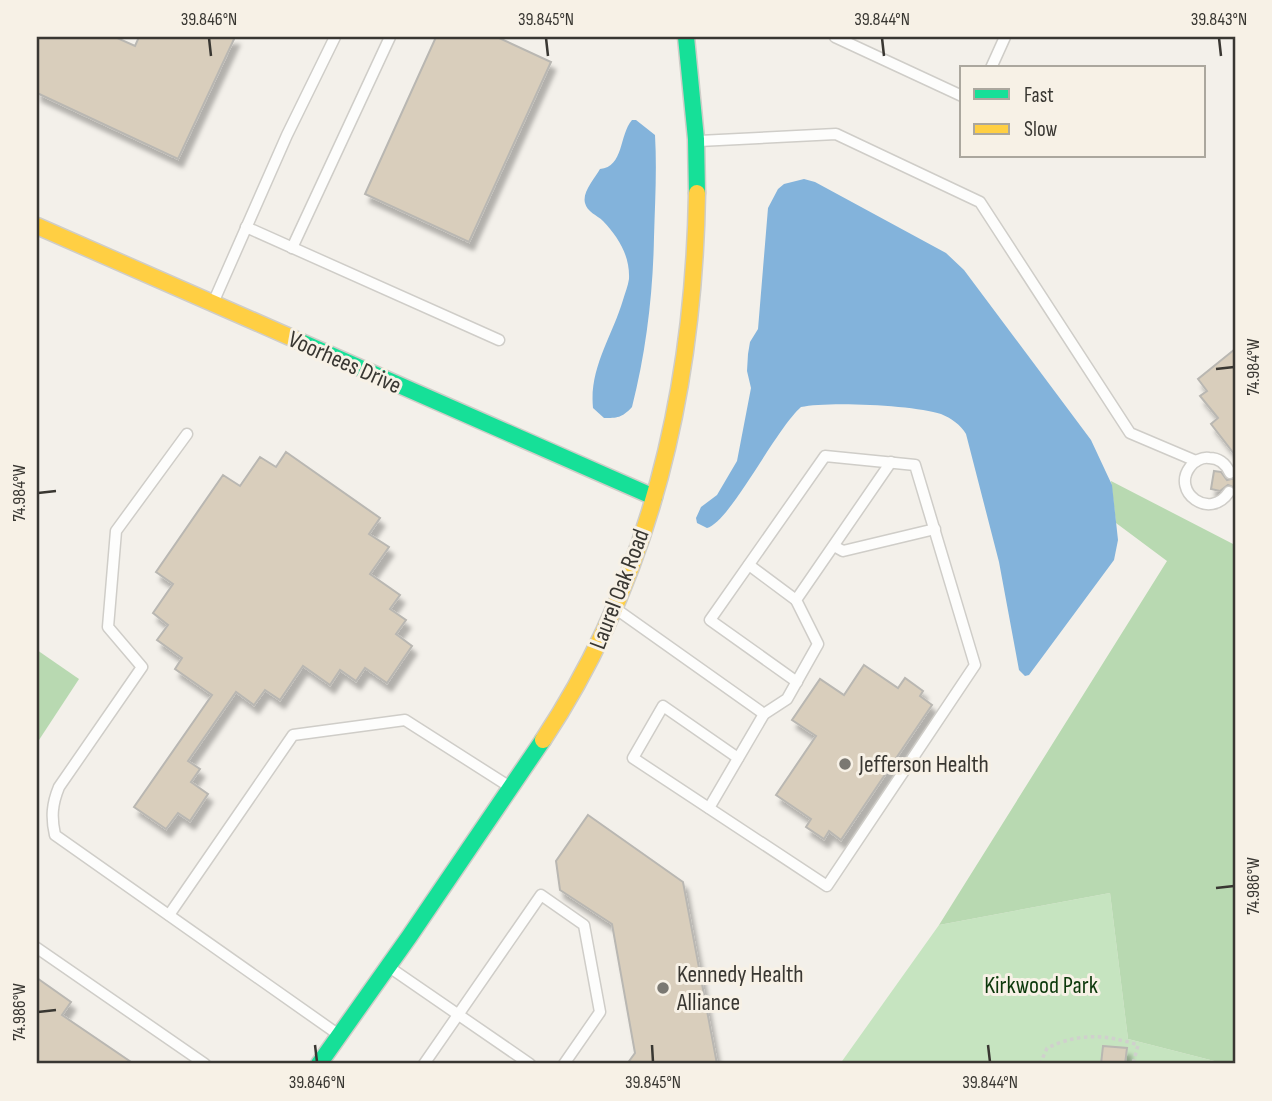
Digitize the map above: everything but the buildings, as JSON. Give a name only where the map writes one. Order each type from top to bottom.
[{"type":"street","name":"Laurel Oak Road","points":[[319,1064],[389,967],[570,700],[616,609],[654,497],[668,446],[682,375],[693,290],[697,215],[695,141],[691,72],[685,37]]},
{"type":"street","name":"Voorhees Drive","points":[[37,226],[654,497]]},
{"type":"lane","points":[[212,303],[287,135],[335,37]]},
{"type":"lane","points":[[292,248],[390,37]]},
{"type":"lane","points":[[835,37],[960,95]]},
{"type":"lane","points":[[992,66],[1005,37]]},
{"type":"lane","points":[[695,141],[836,134],[980,202],[1130,433],[1196,461]]},
{"type":"lane","points":[[246,227],[499,340]]},
{"type":"lane","points":[[187,434],[116,531],[108,627],[142,667],[59,787],[52,802],[51,819],[55,835],[340,1035]]},
{"type":"lane","points":[[738,758],[663,706],[633,758],[827,886],[975,665],[915,465],[825,456],[710,620],[797,682]]},
{"type":"lane","points":[[1229,492],[1216,503],[1204,505],[1194,500],[1187,491],[1185,480],[1188,469],[1196,461],[1206,457],[1218,459],[1227,466],[1230,473]]},
{"type":"lane","points":[[796,600],[891,462]]},
{"type":"lane","points":[[834,546],[843,551],[935,529]]},
{"type":"lane","points":[[709,808],[764,714],[787,699],[818,644],[796,600],[749,565]]},
{"type":"lane","points":[[616,609],[764,714]]},
{"type":"lane","points":[[169,915],[293,735],[405,720],[511,788]]},
{"type":"lane","points":[[424,1064],[541,895],[584,925],[600,1012],[564,1064]]},
{"type":"lane","points":[[37,948],[205,1064]]},
{"type":"lane","points":[[389,967],[530,1064]]},
{"type":"path","points":[[1040,1064],[1047,1048],[1067,1038],[1099,1036],[1114,1037],[1138,1045],[1133,1064]]},
{"type":"green space","points":[[1111,481],[1235,545],[1235,1064],[1128,1039],[1110,893],[939,925],[1167,561],[1116,523]]},
{"type":"green space","points":[[37,650],[79,679],[37,743]]},
{"type":"green space","name":"Kirkwood Park","points":[[1110,893],[1128,1039],[1226,1064],[840,1064],[939,925]]},
{"type":"water","points":[[632,120],[636,120],[655,135],[650,301],[645,344],[632,407],[619,417],[604,418],[593,408],[594,379],[626,290],[629,271],[619,241],[603,221],[588,209],[585,199],[587,190],[600,169],[608,167],[617,157]]},
{"type":"water","points":[[804,179],[815,182],[946,253],[964,270],[1091,440],[1112,485],[1118,540],[1114,560],[1029,675],[1025,676],[1019,670],[999,562],[966,434],[959,425],[945,416],[912,408],[871,405],[830,404],[801,407],[728,510],[707,528],[697,523],[696,518],[701,507],[717,495],[737,461],[751,388],[747,371],[748,354],[750,342],[758,329],[768,208],[778,189],[784,184]]},
{"type":"traffic: fast","points":[[686,37],[696,139],[697,193]]},
{"type":"traffic: fast","points":[[299,341],[654,497]]},
{"type":"traffic: fast","points":[[319,1064],[543,740]]},
{"type":"traffic: slow","points":[[543,740],[581,678],[612,613],[638,546],[659,478],[687,337],[697,193]]},
{"type":"traffic: slow","points":[[37,226],[299,341]]},
{"type":"place","name":"Jefferson Health","points":[[845,764]]},
{"type":"place","name":"Kennedy Health Alliance","points":[[663,988]]}]
